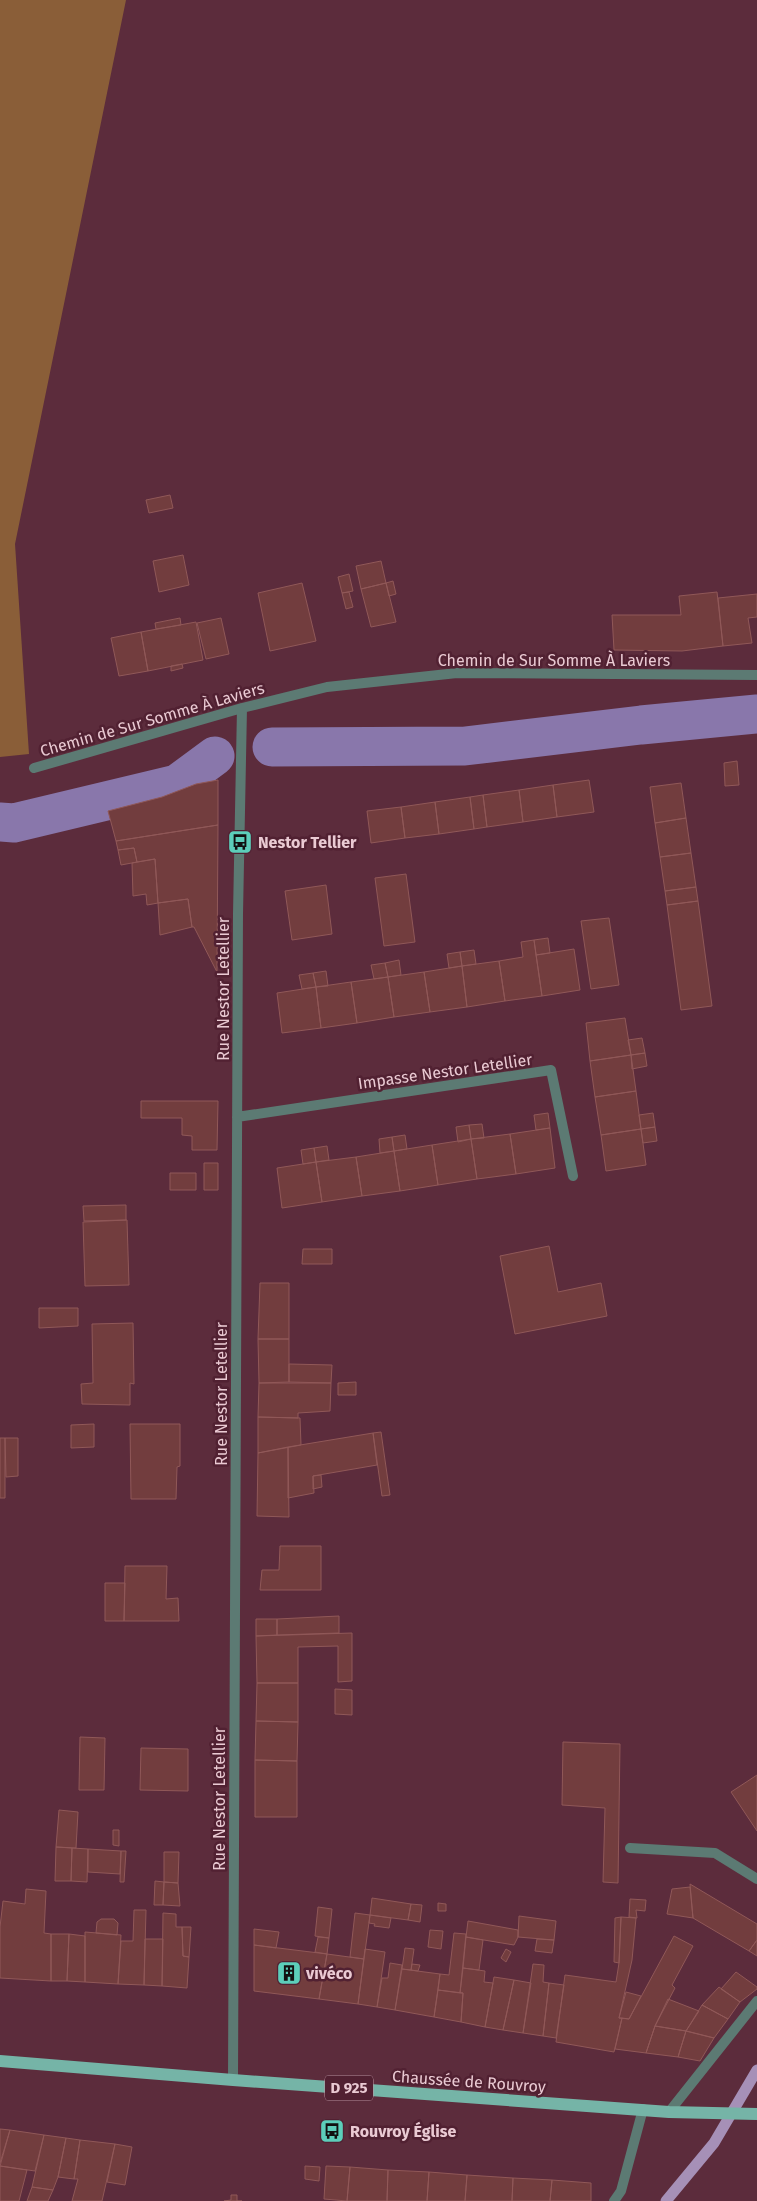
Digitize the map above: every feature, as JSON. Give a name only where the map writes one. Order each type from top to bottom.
[{"type":"main road","name":"Chaussée de Rouvroy","points":[[0,2060],[233,2080],[669,2112],[757,2114]]},
{"type":"street","name":"Chemin de Sur Somme À Laviers","points":[[34,768],[242,708],[327,687],[457,673],[757,675]]},
{"type":"street","name":"Rue Nestor Letellier","points":[[233,2080],[238,914],[242,708]]},
{"type":"street","name":"Impasse Nestor Letellier","points":[[237,1117],[551,1070],[573,1176]]},
{"type":"street","points":[[630,1848],[715,1852],[757,1879]]},
{"type":"street","points":[[669,2112],[757,2001]]},
{"type":"street","points":[[614,2201],[620,2191],[643,2110]]},
{"type":"shaded area","points":[[0,0],[126,0],[15,544],[29,754],[0,757]]},
{"type":"building","points":[[170,495],[173,508],[149,513],[146,500]]},
{"type":"building","points":[[183,555],[189,585],[159,592],[153,561]]},
{"type":"building","points":[[381,561],[386,583],[361,589],[356,566]]},
{"type":"building","points":[[349,574],[353,591],[342,593],[338,577]]},
{"type":"building","points":[[393,581],[396,594],[389,596],[386,583]]},
{"type":"building","points":[[302,583],[316,641],[270,651],[258,593]]},
{"type":"building","points":[[386,583],[396,622],[371,627],[361,589]]},
{"type":"building","points":[[349,592],[353,607],[346,609],[342,593]]},
{"type":"building","points":[[717,592],[723,646],[682,651],[614,650],[612,615],[681,615],[679,596]]},
{"type":"building","points":[[757,594],[757,617],[748,618],[752,643],[723,646],[718,598]]},
{"type":"building","points":[[180,618],[181,625],[156,629],[155,623]]},
{"type":"building","points":[[221,618],[229,654],[206,659],[197,623]]},
{"type":"building","points":[[196,622],[203,660],[148,671],[141,632]]},
{"type":"building","points":[[141,632],[148,671],[119,676],[111,638]]},
{"type":"building","points":[[182,664],[183,668],[171,671],[171,666]]},
{"type":"building","points":[[737,761],[739,785],[725,786],[724,763]]},
{"type":"building","points":[[218,780],[218,825],[116,841],[108,811],[162,797],[196,784]]},
{"type":"building","points":[[589,780],[594,812],[557,817],[553,785]]},
{"type":"building","points":[[681,783],[686,818],[655,823],[650,787]]},
{"type":"building","points":[[553,785],[557,817],[523,822],[519,790]]},
{"type":"building","points":[[519,790],[523,822],[487,827],[483,795]]},
{"type":"building","points":[[483,795],[487,827],[474,829],[470,797]]},
{"type":"building","points":[[470,797],[474,829],[439,834],[435,802]]},
{"type":"building","points":[[435,802],[439,834],[405,838],[401,807]]},
{"type":"building","points":[[401,807],[405,838],[371,843],[367,811]]},
{"type":"building","points":[[686,818],[691,853],[660,857],[655,823]]},
{"type":"building","points":[[218,825],[217,972],[194,927],[192,927],[188,899],[158,903],[155,859],[137,862],[134,848],[118,850],[116,841]]},
{"type":"building","points":[[134,848],[137,862],[121,865],[118,850]]},
{"type":"building","points":[[691,853],[696,887],[665,891],[660,857]]},
{"type":"building","points":[[155,859],[158,903],[147,905],[146,894],[133,896],[132,863]]},
{"type":"building","points":[[406,874],[415,942],[384,946],[375,878]]},
{"type":"building","points":[[326,885],[332,934],[292,940],[285,891]]},
{"type":"building","points":[[696,887],[698,901],[667,905],[665,891]]},
{"type":"building","points":[[188,899],[192,927],[160,935],[158,903]]},
{"type":"building","points":[[698,901],[712,1006],[681,1010],[667,905]]},
{"type":"building","points":[[609,918],[619,985],[591,989],[581,921]]},
{"type":"building","points":[[548,938],[550,953],[536,955],[534,940]]},
{"type":"building","points":[[534,940],[542,996],[505,1001],[499,961],[523,957],[521,942]]},
{"type":"building","points":[[574,949],[580,990],[542,996],[536,955]]},
{"type":"building","points":[[474,950],[476,964],[462,966],[460,952]]},
{"type":"building","points":[[460,952],[462,966],[449,968],[447,954]]},
{"type":"building","points":[[399,960],[401,975],[388,977],[385,963]]},
{"type":"building","points":[[499,961],[505,1001],[467,1007],[462,966]]},
{"type":"building","points":[[385,963],[388,977],[374,979],[371,965]]},
{"type":"building","points":[[462,966],[467,1007],[430,1012],[424,972]]},
{"type":"building","points":[[326,971],[328,986],[316,987],[313,973]]},
{"type":"building","points":[[424,972],[430,1012],[394,1017],[388,977]]},
{"type":"building","points":[[313,973],[316,987],[302,989],[299,975]]},
{"type":"building","points":[[388,977],[394,1017],[357,1023],[351,982]]},
{"type":"building","points":[[351,982],[357,1023],[321,1028],[316,987]]},
{"type":"building","points":[[316,987],[321,1028],[282,1033],[277,993]]},
{"type":"building","points":[[625,1018],[631,1055],[590,1061],[586,1023]]},
{"type":"building","points":[[642,1038],[645,1053],[631,1055],[628,1040]]},
{"type":"building","points":[[645,1053],[647,1066],[632,1069],[631,1055]]},
{"type":"building","points":[[631,1055],[636,1091],[595,1097],[590,1061]]},
{"type":"building","points":[[636,1091],[641,1129],[601,1135],[595,1097]]},
{"type":"building","points":[[141,1101],[218,1101],[217,1150],[192,1150],[192,1136],[182,1135],[182,1118],[141,1118]]},
{"type":"building","points":[[548,1113],[550,1128],[536,1130],[534,1115]]},
{"type":"building","points":[[653,1113],[655,1127],[641,1129],[639,1115]]},
{"type":"building","points":[[482,1124],[484,1138],[471,1139],[469,1125]]},
{"type":"building","points":[[469,1125],[471,1139],[458,1142],[456,1127]]},
{"type":"building","points":[[655,1127],[657,1141],[643,1143],[641,1129]]},
{"type":"building","points":[[550,1128],[555,1168],[516,1174],[510,1134]]},
{"type":"building","points":[[641,1129],[646,1165],[606,1171],[601,1135]]},
{"type":"building","points":[[510,1134],[516,1174],[477,1179],[471,1139]]},
{"type":"building","points":[[405,1135],[407,1149],[394,1151],[392,1137]]},
{"type":"building","points":[[392,1137],[394,1151],[380,1153],[379,1139]]},
{"type":"building","points":[[471,1139],[477,1179],[438,1185],[432,1145]]},
{"type":"building","points":[[432,1145],[438,1185],[400,1191],[394,1151]]},
{"type":"building","points":[[327,1146],[329,1160],[316,1162],[314,1148]]},
{"type":"building","points":[[314,1148],[316,1162],[303,1164],[301,1150]]},
{"type":"building","points":[[394,1151],[400,1191],[362,1196],[356,1157]]},
{"type":"building","points":[[356,1157],[362,1196],[322,1202],[316,1162]]},
{"type":"building","points":[[316,1162],[322,1202],[282,1208],[277,1168]]},
{"type":"building","points":[[204,1163],[218,1163],[218,1190],[204,1190]]},
{"type":"building","points":[[170,1173],[196,1173],[196,1190],[170,1190]]},
{"type":"building","points":[[126,1205],[126,1220],[84,1221],[83,1206]]},
{"type":"building","points":[[127,1220],[129,1285],[85,1286],[83,1222]]},
{"type":"building","points":[[549,1246],[558,1292],[601,1283],[607,1316],[515,1334],[500,1256]]},
{"type":"building","points":[[303,1249],[332,1249],[332,1264],[302,1264]]},
{"type":"building","points":[[260,1283],[289,1283],[289,1339],[258,1339]]},
{"type":"building","points":[[39,1308],[78,1308],[78,1326],[39,1328]]},
{"type":"building","points":[[133,1323],[134,1384],[130,1383],[130,1405],[82,1404],[81,1384],[93,1383],[92,1324]]},
{"type":"building","points":[[258,1339],[289,1339],[289,1382],[259,1383]]},
{"type":"building","points":[[289,1364],[332,1365],[331,1383],[289,1382]]},
{"type":"building","points":[[356,1382],[356,1395],[338,1395],[338,1383]]},
{"type":"building","points":[[259,1383],[331,1383],[330,1411],[298,1413],[298,1418],[258,1417]]},
{"type":"building","points":[[258,1417],[300,1418],[301,1445],[258,1453]]},
{"type":"building","points":[[94,1424],[94,1447],[71,1448],[71,1425]]},
{"type":"building","points":[[130,1424],[180,1424],[180,1466],[177,1467],[176,1499],[131,1499]]},
{"type":"building","points":[[381,1432],[390,1495],[382,1496],[373,1433]]},
{"type":"building","points":[[373,1433],[377,1465],[313,1476],[314,1493],[288,1498],[288,1447]]},
{"type":"building","points":[[0,1438],[5,1438],[5,1498],[0,1498]]},
{"type":"building","points":[[5,1438],[18,1438],[18,1476],[6,1477]]},
{"type":"building","points":[[288,1447],[289,1517],[257,1516],[258,1453]]},
{"type":"building","points":[[321,1475],[322,1487],[313,1489],[313,1476]]},
{"type":"building","points":[[280,1546],[321,1546],[321,1590],[260,1590],[262,1570],[279,1570]]},
{"type":"building","points":[[125,1566],[167,1566],[166,1599],[178,1598],[179,1621],[124,1621]]},
{"type":"building","points":[[105,1583],[125,1583],[124,1621],[105,1621]]},
{"type":"building","points":[[339,1616],[339,1633],[277,1635],[277,1619]]},
{"type":"building","points":[[256,1619],[277,1619],[277,1635],[256,1636]]},
{"type":"building","points":[[352,1633],[352,1681],[338,1682],[338,1646],[298,1647],[298,1683],[257,1683],[256,1636]]},
{"type":"building","points":[[257,1683],[298,1683],[298,1722],[256,1721]]},
{"type":"building","points":[[335,1689],[352,1690],[352,1715],[335,1714]]},
{"type":"building","points":[[256,1721],[298,1722],[297,1761],[255,1760]]},
{"type":"building","points":[[80,1737],[105,1738],[104,1790],[79,1790]]},
{"type":"building","points":[[563,1742],[620,1744],[618,1883],[603,1882],[605,1808],[562,1805]]},
{"type":"building","points":[[141,1748],[188,1749],[188,1791],[140,1790]]},
{"type":"building","points":[[255,1760],[297,1761],[297,1817],[255,1817]]},
{"type":"building","points":[[757,1775],[757,1831],[731,1792]]},
{"type":"building","points":[[59,1810],[78,1812],[76,1848],[56,1847]]},
{"type":"building","points":[[113,1830],[119,1830],[119,1846],[113,1845]]},
{"type":"building","points":[[56,1847],[72,1848],[71,1881],[55,1881]]},
{"type":"building","points":[[72,1848],[88,1849],[87,1882],[71,1881]]},
{"type":"building","points":[[88,1849],[121,1851],[120,1874],[88,1872]]},
{"type":"building","points":[[121,1851],[126,1851],[124,1882],[120,1882]]},
{"type":"building","points":[[164,1852],[179,1852],[178,1883],[164,1882]]},
{"type":"building","points":[[155,1881],[164,1882],[163,1905],[154,1905]]},
{"type":"building","points":[[164,1882],[178,1883],[180,1906],[163,1905]]},
{"type":"building","points":[[690,1884],[757,1924],[757,1940],[749,1951],[693,1918]]},
{"type":"building","points":[[690,1887],[693,1918],[667,1914],[672,1889]]},
{"type":"building","points":[[26,1889],[46,1891],[44,1933],[51,1934],[51,1981],[0,1978],[0,1927],[3,1901],[25,1904]]},
{"type":"building","points":[[372,1898],[411,1904],[408,1920],[370,1915]]},
{"type":"building","points":[[630,1899],[646,1900],[645,1911],[636,1910],[637,1918],[629,1917]]},
{"type":"building","points":[[438,1903],[446,1904],[446,1911],[438,1911]]},
{"type":"building","points":[[411,1904],[422,1905],[420,1922],[408,1920]]},
{"type":"building","points":[[318,1907],[332,1909],[329,1938],[315,1936]]},
{"type":"building","points":[[134,1910],[146,1910],[144,1985],[118,1984],[121,1941],[133,1941]]},
{"type":"building","points":[[163,1913],[176,1914],[176,1927],[182,1927],[183,1956],[189,1957],[187,1988],[162,1986]]},
{"type":"building","points":[[355,1913],[370,1915],[364,1959],[350,1957]]},
{"type":"building","points":[[370,1915],[391,1918],[389,1928],[374,1926],[375,1924],[369,1923]]},
{"type":"building","points":[[519,1916],[556,1921],[554,1940],[518,1937]]},
{"type":"building","points":[[621,1917],[636,1918],[632,1960],[619,2018],[622,2018],[614,2052],[556,2042],[565,1975],[616,1982],[619,1963]]},
{"type":"building","points":[[621,1917],[619,1963],[614,1962],[615,1918]]},
{"type":"building","points":[[101,1919],[114,1919],[118,1923],[117,1935],[96,1933],[97,1922]]},
{"type":"building","points":[[468,1921],[518,1930],[518,1937],[514,1945],[466,1937]]},
{"type":"building","points":[[182,1927],[191,1927],[189,1957],[183,1956]]},
{"type":"building","points":[[254,1929],[279,1932],[276,1948],[254,1945]]},
{"type":"building","points":[[430,1930],[443,1931],[441,1949],[428,1947]]},
{"type":"building","points":[[85,1932],[121,1935],[118,1984],[85,1982]]},
{"type":"building","points":[[454,1933],[466,1934],[460,1993],[438,1990],[440,1974],[449,1975]]},
{"type":"building","points":[[51,1934],[69,1934],[67,1981],[51,1981]]},
{"type":"building","points":[[69,1934],[85,1936],[85,1982],[67,1981]]},
{"type":"building","points":[[674,1936],[693,1946],[672,1985],[675,1988],[655,2026],[646,2053],[615,2049],[622,2018],[629,2019]]},
{"type":"building","points":[[318,1937],[329,1938],[327,1954],[315,1952]]},
{"type":"building","points":[[466,1937],[483,1940],[479,1970],[463,1968]]},
{"type":"building","points":[[145,1939],[163,1939],[162,1986],[144,1985]]},
{"type":"building","points":[[537,1939],[554,1940],[552,1953],[535,1951]]},
{"type":"building","points":[[757,1940],[757,1956],[749,1951]]},
{"type":"building","name":"vivéco","points":[[254,1945],[327,1954],[319,1999],[254,1991]]},
{"type":"building","points":[[405,1948],[414,1949],[411,1970],[402,1969]]},
{"type":"building","points":[[365,1949],[385,1952],[377,2007],[358,2004]]},
{"type":"building","points":[[506,1949],[511,1952],[506,1962],[501,1958]]},
{"type":"building","points":[[327,1954],[364,1959],[358,2004],[319,1999]]},
{"type":"building","points":[[390,1963],[402,1965],[395,2010],[377,2007],[382,1978],[388,1978]]},
{"type":"building","points":[[412,1964],[420,1965],[418,1971],[411,1970]]},
{"type":"building","points":[[533,1964],[544,1965],[543,1982],[549,1983],[543,2036],[523,2033]]},
{"type":"building","points":[[463,1968],[485,1971],[484,1982],[493,1983],[485,2027],[461,2022],[463,1993],[460,1993]]},
{"type":"building","points":[[402,1969],[440,1974],[434,2017],[395,2010]]},
{"type":"building","points":[[736,1972],[757,1987],[740,2002],[721,1989]]},
{"type":"building","points":[[494,1977],[514,1980],[503,2030],[485,2027]]},
{"type":"building","points":[[514,1980],[531,1983],[523,2033],[503,2030]]},
{"type":"building","points":[[549,1983],[564,1985],[556,2038],[543,2036]]},
{"type":"building","points":[[719,1987],[740,2002],[728,2019],[702,2005]]},
{"type":"building","points":[[438,1990],[463,1993],[461,2022],[434,2017]]},
{"type":"building","points":[[626,1992],[641,1996],[629,2019],[619,2018]]},
{"type":"building","points":[[668,1999],[699,2011],[686,2031],[655,2026]]},
{"type":"building","points":[[702,2005],[728,2019],[714,2038],[686,2031]]},
{"type":"building","points":[[655,2026],[686,2031],[678,2057],[646,2053]]},
{"type":"building","points":[[686,2031],[714,2038],[700,2061],[678,2057]]},
{"type":"building","points":[[0,2129],[10,2130],[0,2163]]},
{"type":"building","points":[[10,2130],[44,2135],[35,2171],[0,2166]]},
{"type":"building","points":[[44,2135],[66,2138],[58,2177],[53,2190],[32,2187]]},
{"type":"building","points":[[66,2138],[80,2140],[74,2179],[58,2177]]},
{"type":"building","points":[[80,2140],[115,2144],[102,2201],[72,2201],[78,2179],[74,2179]]},
{"type":"building","points":[[115,2144],[132,2147],[125,2185],[107,2182]]},
{"type":"building","points":[[0,2166],[27,2170],[19,2201],[0,2201]]},
{"type":"building","points":[[305,2166],[320,2167],[319,2181],[305,2179]]},
{"type":"building","points":[[326,2166],[350,2167],[347,2201],[324,2199]]},
{"type":"building","points":[[350,2167],[388,2170],[387,2201],[347,2201]]},
{"type":"building","points":[[388,2170],[429,2172],[427,2201],[387,2201]]},
{"type":"building","points":[[429,2172],[467,2175],[465,2201],[427,2201]]},
{"type":"building","points":[[467,2175],[513,2178],[512,2201],[465,2201]]},
{"type":"building","points":[[513,2178],[552,2180],[550,2201],[512,2201]]},
{"type":"building","points":[[552,2180],[591,2183],[591,2201],[550,2201]]},
{"type":"building","points":[[32,2187],[53,2190],[48,2201],[27,2201]]},
{"type":"building","points":[[231,2195],[237,2195],[237,2201],[224,2201],[231,2200]]},
{"type":"waterway","points":[[272,747],[465,746],[641,725],[757,714]]},
{"type":"waterway","points":[[0,822],[14,823],[177,784],[215,756]]},
{"type":"waterway","points":[[666,2201],[714,2143],[757,2070]]},
{"type":"place","name":"Nestor Tellier","points":[[240,842]]},
{"type":"place","name":"vivéco","points":[[289,1973]]},
{"type":"place","name":"Rouvroy Église","points":[[332,2131]]}]
